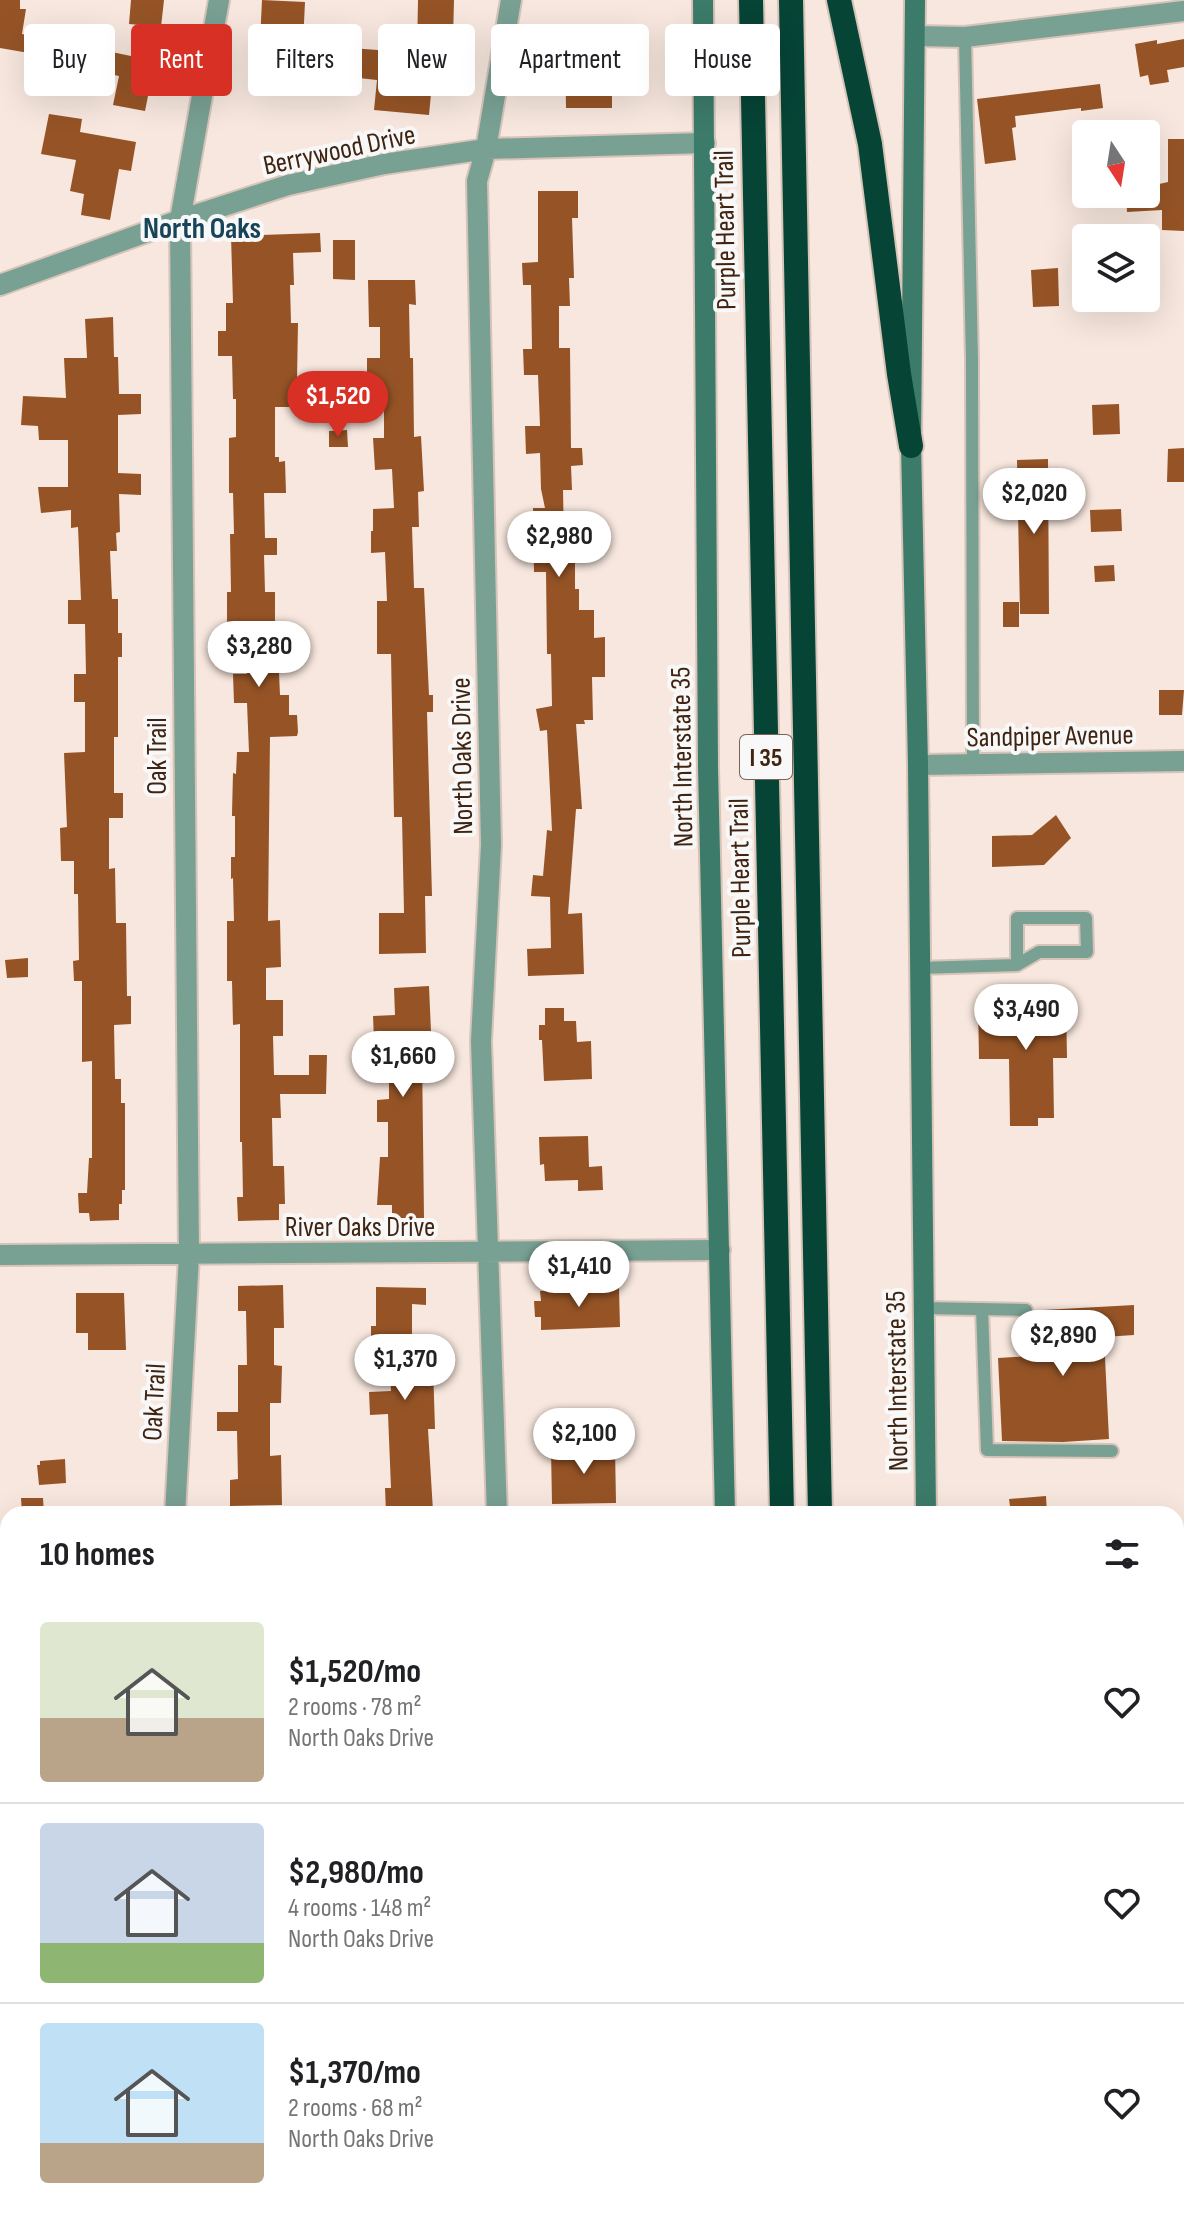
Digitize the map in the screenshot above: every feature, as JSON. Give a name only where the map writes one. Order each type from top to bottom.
[{"type":"highway","name":"Purple Heart Trail","points":[[751,0],[782,1506]]},
{"type":"highway","name":"I 35","points":[[791,0],[820,1506]]},
{"type":"highway","points":[[839,0],[870,144],[911,446]]},
{"type":"main road","name":"North Interstate 35","points":[[703,0],[708,767],[725,1506]]},
{"type":"main road","name":"North Interstate 35","points":[[915,0],[911,446],[918,765],[926,1506]]},
{"type":"street","name":"Oak Trail","points":[[175,1506],[189,1255],[180,220],[219,0]]},
{"type":"street","name":"North Oaks Drive","points":[[497,1506],[481,1041],[491,845],[477,181],[486,149],[511,0]]},
{"type":"street","points":[[915,36],[965,37],[1184,11]]},
{"type":"street","name":"Berrywood Drive","points":[[0,285],[288,185],[384,164],[486,149],[705,143]]},
{"type":"street","name":"Sandpiper Avenue","points":[[918,765],[1184,761]]},
{"type":"street","name":"River Oaks Drive","points":[[0,1255],[720,1250]]},
{"type":"lane","points":[[965,37],[972,360],[973,764]]},
{"type":"lane","points":[[920,968],[1017,965],[1039,952],[1087,952],[1086,918],[1017,918],[1017,965]]},
{"type":"lane","points":[[923,1308],[1026,1310]]},
{"type":"lane","points":[[982,1309],[987,1450],[1112,1451]]},
{"type":"building","points":[[0,0],[20,0],[20,9],[26,9],[22,34],[24,52],[0,48]]},
{"type":"building","points":[[131,0],[164,0],[161,24],[129,24]]},
{"type":"building","points":[[262,0],[305,2],[304,24],[261,24]]},
{"type":"building","points":[[418,0],[454,0],[453,24],[418,24]]},
{"type":"building","points":[[1184,39],[1184,67],[1167,70],[1169,82],[1150,85],[1148,75],[1140,77],[1135,44]]},
{"type":"building","points":[[362,49],[378,50],[378,96],[431,96],[429,115],[374,110],[377,80],[362,78]]},
{"type":"building","points":[[115,53],[131,56],[131,96],[148,96],[145,111],[113,105],[119,76],[115,75]]},
{"type":"building","points":[[1100,84],[1103,108],[1015,116],[1016,127],[1012,128],[1016,160],[985,164],[977,99]]},
{"type":"building","points":[[566,96],[612,96],[612,108],[566,108]]},
{"type":"building","points":[[49,114],[82,119],[80,132],[136,142],[131,171],[119,169],[110,220],[81,215],[84,194],[70,191],[76,160],[41,154]]},
{"type":"building","points":[[1168,139],[1184,139],[1184,231],[1162,230],[1162,210],[1127,212],[1127,208],[1160,208],[1160,184],[1168,182]]},
{"type":"building","points":[[538,191],[578,191],[578,218],[572,218],[574,278],[569,278],[570,306],[559,306],[559,348],[570,348],[571,448],[582,448],[583,465],[571,466],[572,490],[563,490],[564,541],[575,541],[575,589],[579,589],[579,610],[594,610],[594,638],[605,637],[605,677],[592,677],[593,720],[576,724],[582,809],[576,809],[568,914],[582,913],[584,974],[528,976],[527,949],[551,948],[550,897],[531,896],[533,875],[543,876],[547,830],[552,831],[547,730],[540,731],[536,709],[552,706],[551,654],[547,654],[546,572],[534,572],[533,508],[545,508],[540,453],[526,454],[525,426],[540,426],[538,375],[524,375],[523,349],[532,349],[531,285],[523,285],[522,263],[538,262]]},
{"type":"building","points":[[320,233],[321,252],[293,253],[291,323],[298,323],[297,380],[300,380],[301,407],[275,407],[275,457],[279,457],[279,462],[285,461],[286,493],[264,493],[265,538],[277,538],[277,555],[264,555],[265,592],[275,592],[275,622],[271,622],[272,673],[279,673],[280,695],[289,695],[289,715],[297,715],[298,732],[297,736],[270,737],[268,921],[280,920],[281,967],[266,968],[266,1000],[283,1000],[283,1036],[273,1036],[274,1075],[309,1075],[309,1055],[327,1055],[326,1094],[280,1094],[281,1118],[272,1118],[273,1166],[284,1166],[285,1204],[279,1204],[279,1220],[238,1221],[237,1197],[243,1197],[240,1024],[233,1025],[232,981],[227,981],[227,921],[234,921],[231,879],[231,857],[235,857],[233,773],[236,774],[237,752],[249,752],[247,703],[234,703],[233,674],[247,674],[245,634],[242,634],[242,626],[227,626],[227,592],[231,592],[230,534],[234,534],[233,493],[229,493],[229,438],[236,437],[236,399],[233,399],[232,356],[218,356],[218,331],[226,331],[226,303],[233,303],[231,236]]},
{"type":"building","points":[[333,240],[355,240],[355,280],[333,279]]},
{"type":"building","points":[[1058,268],[1059,306],[1033,307],[1031,270]]},
{"type":"building","points":[[368,280],[415,280],[416,305],[409,304],[410,358],[413,358],[414,437],[421,436],[424,491],[418,492],[419,527],[412,527],[414,588],[424,588],[429,695],[433,695],[433,712],[427,712],[432,896],[425,896],[426,953],[379,954],[379,913],[404,913],[402,817],[394,817],[391,654],[377,654],[377,601],[387,601],[385,552],[371,553],[373,509],[394,508],[392,469],[375,470],[373,438],[384,438],[384,398],[367,398],[367,358],[380,358],[380,327],[369,327]]},
{"type":"building","points":[[113,317],[119,394],[141,394],[141,414],[118,415],[118,473],[141,474],[141,495],[119,494],[117,551],[110,551],[112,599],[118,599],[118,633],[122,633],[122,657],[118,657],[118,737],[114,737],[114,793],[123,793],[123,818],[109,818],[109,869],[115,868],[116,923],[126,923],[127,996],[131,996],[131,1024],[114,1025],[115,1079],[121,1079],[121,1103],[125,1103],[125,1190],[122,1190],[122,1204],[119,1204],[119,1220],[90,1221],[89,1213],[79,1213],[78,1193],[87,1193],[89,1158],[92,1158],[92,1061],[82,1062],[82,981],[74,981],[73,961],[79,960],[78,894],[74,894],[74,861],[61,861],[60,828],[67,827],[64,753],[85,752],[85,702],[74,702],[74,674],[86,674],[85,624],[68,624],[68,600],[81,600],[78,527],[71,528],[71,510],[41,513],[38,487],[68,487],[68,440],[39,440],[38,426],[21,425],[23,396],[66,398],[64,358],[87,358],[85,319]]},
{"type":"building","points":[[1119,404],[1120,434],[1093,435],[1092,405]]},
{"type":"building","points":[[347,430],[348,447],[329,447],[329,431]]},
{"type":"building","points":[[1184,448],[1184,482],[1167,482],[1168,449]]},
{"type":"building","points":[[1048,459],[1049,614],[1020,614],[1017,460]]},
{"type":"building","points":[[1121,509],[1122,531],[1091,532],[1090,510]]},
{"type":"building","points":[[1114,565],[1115,581],[1095,582],[1094,566]]},
{"type":"building","points":[[1003,602],[1019,602],[1019,627],[1003,627]]},
{"type":"building","points":[[1159,690],[1184,690],[1182,715],[1159,715]]},
{"type":"building","points":[[1056,815],[1071,838],[1044,865],[992,867],[992,836],[1032,835]]},
{"type":"building","points":[[28,958],[28,977],[7,978],[5,960]]},
{"type":"building","points":[[429,986],[432,1054],[422,1054],[424,1218],[392,1218],[392,1205],[377,1205],[380,1157],[388,1157],[388,1122],[377,1122],[377,1100],[389,1099],[389,1064],[364,1065],[363,1042],[374,1041],[373,1016],[395,1015],[394,988]]},
{"type":"building","points":[[1066,1001],[1067,1058],[1053,1058],[1054,1118],[1038,1118],[1038,1126],[1010,1126],[1009,1059],[979,1059],[978,1003]]},
{"type":"building","points":[[545,1008],[564,1008],[564,1021],[576,1021],[577,1042],[591,1041],[592,1079],[544,1081],[539,1025],[545,1025]]},
{"type":"building","points":[[588,1136],[589,1167],[602,1166],[603,1190],[578,1191],[578,1180],[545,1181],[544,1164],[540,1165],[539,1137]]},
{"type":"building","points":[[283,1285],[284,1328],[274,1328],[274,1365],[282,1366],[281,1403],[270,1403],[270,1456],[281,1455],[282,1505],[230,1506],[230,1480],[238,1479],[237,1431],[217,1431],[217,1412],[238,1412],[238,1365],[247,1365],[246,1311],[238,1311],[238,1286]]},
{"type":"building","points":[[376,1287],[426,1288],[426,1305],[412,1304],[412,1366],[433,1366],[435,1429],[428,1429],[433,1506],[386,1506],[385,1488],[391,1488],[388,1414],[370,1415],[369,1392],[391,1391],[389,1346],[371,1346],[371,1326],[376,1326]]},
{"type":"building","points":[[619,1288],[620,1327],[541,1330],[541,1317],[535,1317],[534,1301],[541,1301],[540,1291]]},
{"type":"building","points":[[76,1293],[124,1293],[126,1350],[88,1350],[88,1333],[76,1333]]},
{"type":"building","points":[[1134,1305],[1134,1335],[1104,1337],[1109,1439],[1002,1441],[998,1358],[1046,1355],[1043,1310]]},
{"type":"building","points":[[615,1448],[616,1503],[552,1504],[551,1449]]},
{"type":"building","points":[[65,1459],[66,1483],[39,1485],[37,1465],[40,1461]]},
{"type":"building","points":[[1046,1496],[1047,1506],[1010,1506],[1009,1499]]},
{"type":"building","points":[[21,1498],[43,1498],[44,1506],[22,1506]]},
{"type":"district","name":"North Oaks","points":[[202,228]]}]
